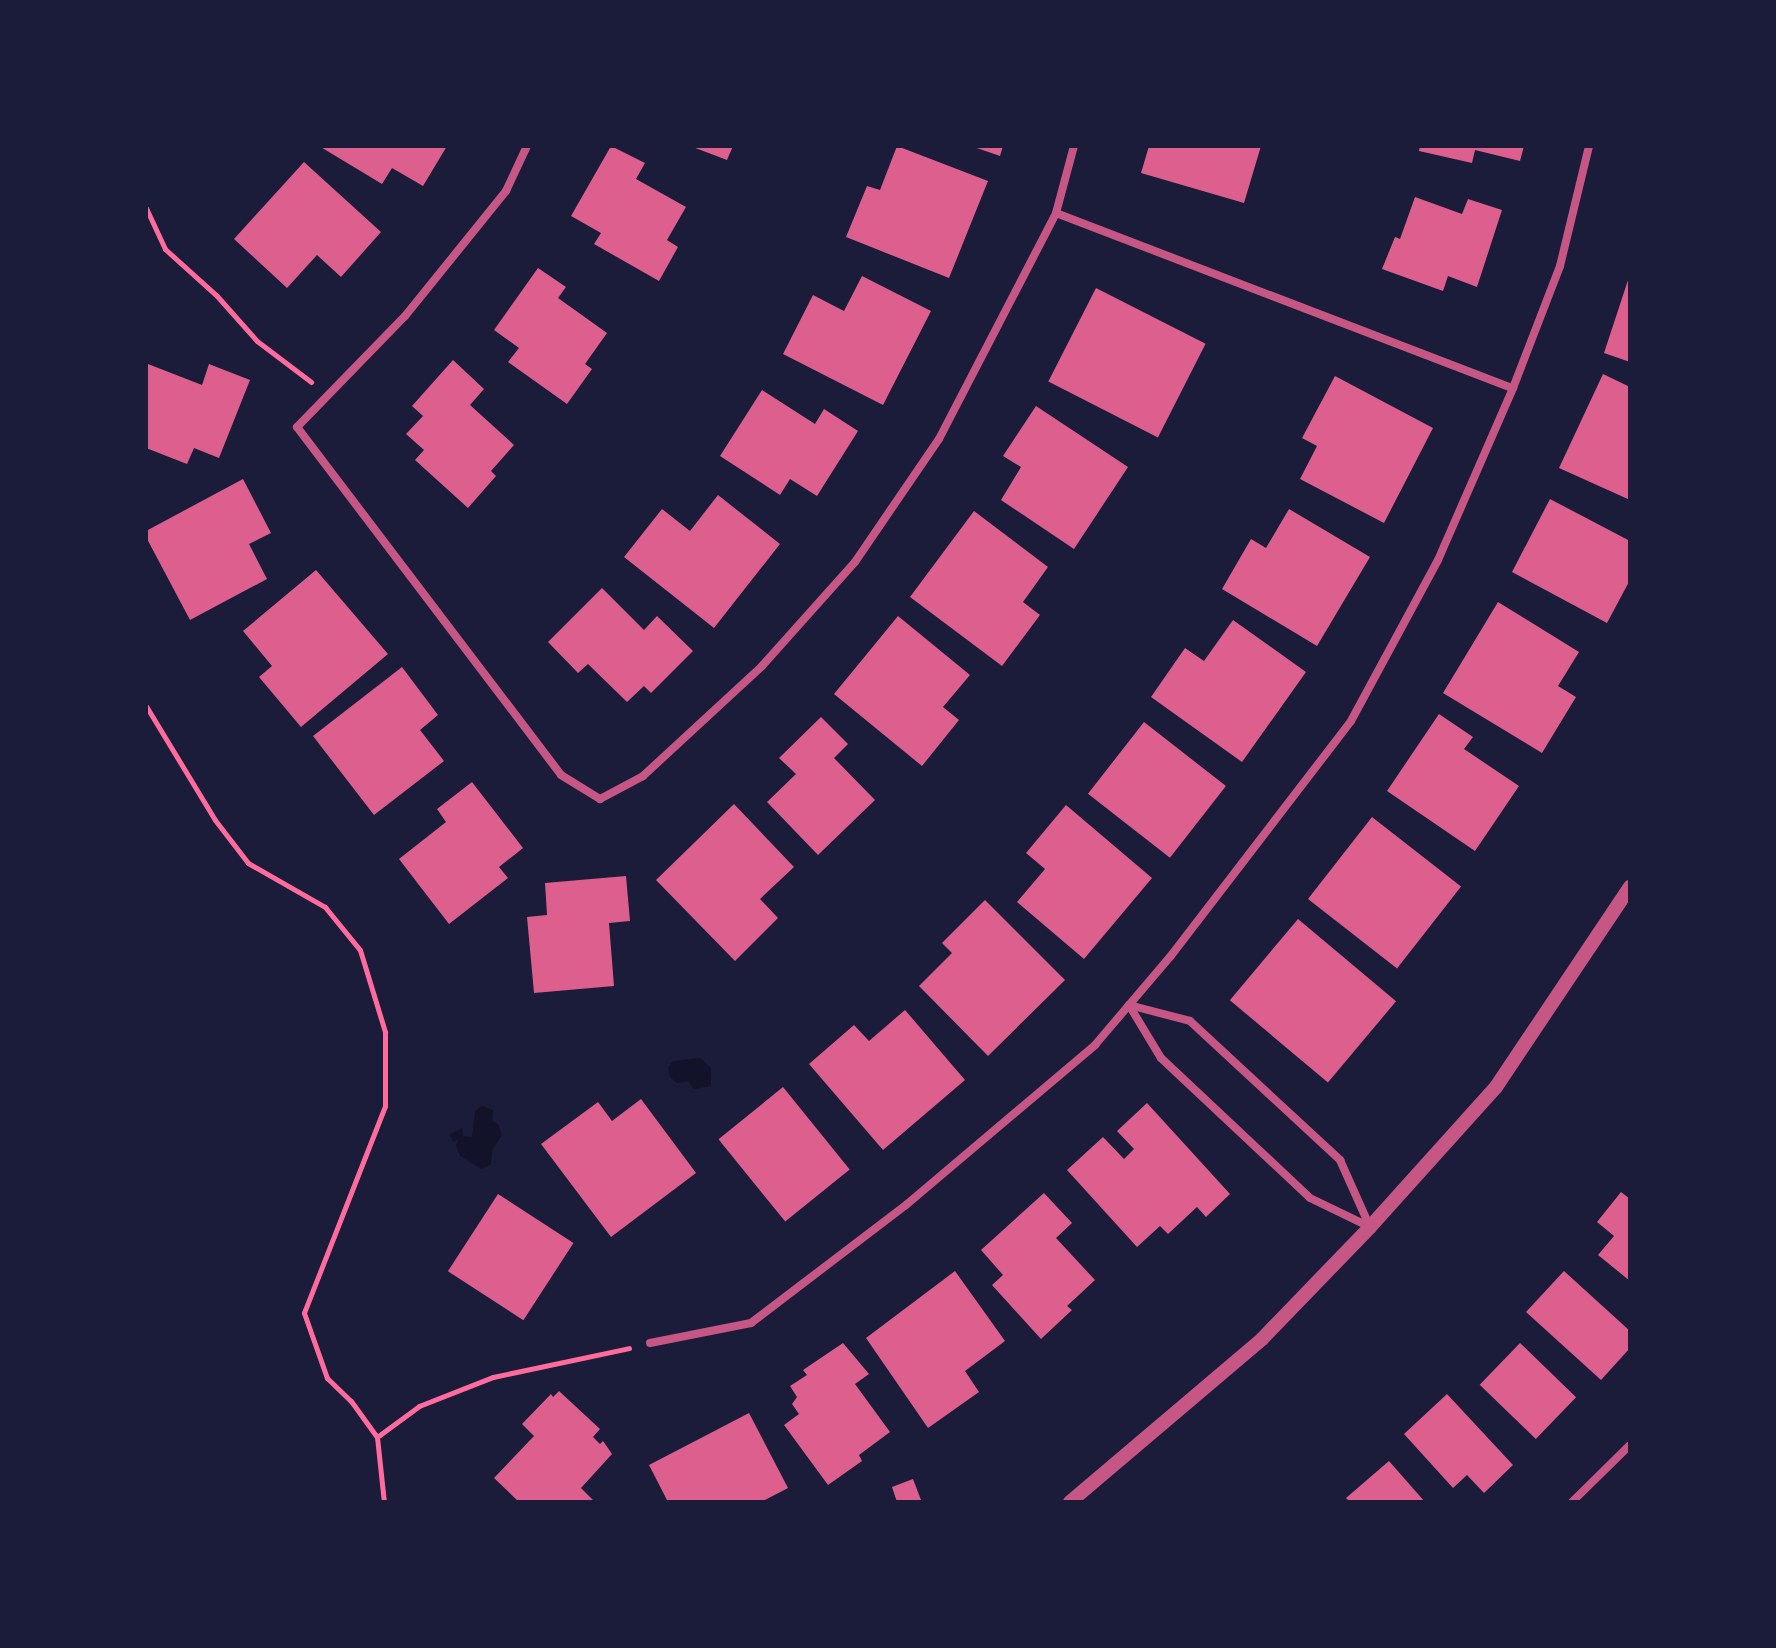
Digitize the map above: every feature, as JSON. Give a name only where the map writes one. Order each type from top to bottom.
[{"type":"street","points":[[527,146],[506,191],[405,316],[297,427],[561,775],[600,799],[643,776],[762,666],[855,562],[939,439],[1056,213],[1074,146]]},
{"type":"street","points":[[650,1343],[751,1323],[906,1205],[1095,1045],[1129,1005],[1351,721],[1438,560],[1513,388],[1560,266],[1589,146]]},
{"type":"street","points":[[1056,213],[1513,388]]},
{"type":"street","points":[[1070,1502],[1262,1339],[1370,1227],[1496,1087],[1628,894]]},
{"type":"street","points":[[1129,1005],[1161,1058],[1310,1198],[1370,1227]]},
{"type":"street","points":[[1129,1005],[1190,1021],[1340,1160],[1370,1227]]},
{"type":"street","points":[[1572,1502],[1630,1445]]},
{"type":"path","points":[[146,208],[165,249],[217,296],[257,341],[327,395]]},
{"type":"path","points":[[146,706],[215,820],[248,863],[325,907],[360,950],[385,1032],[385,1106],[304,1313],[327,1378],[351,1401],[377,1437],[384,1502]]},
{"type":"path","points":[[377,1437],[419,1406],[493,1377],[650,1343]]},
{"type":"shaded area","points":[[700,1058],[711,1068],[711,1086],[694,1089],[688,1081],[677,1083],[670,1077],[668,1067],[673,1061]]},
{"type":"shaded area","points":[[482,1106],[493,1110],[492,1121],[498,1124],[502,1135],[492,1150],[491,1164],[482,1169],[460,1156],[456,1145],[459,1139],[454,1142],[449,1135],[462,1128],[463,1136],[472,1137],[475,1111]]},
{"type":"building","points":[[319,146],[447,146],[423,186],[392,168],[382,184]]},
{"type":"building","points":[[611,146],[645,163],[636,179],[686,207],[667,240],[678,247],[659,281],[594,244],[601,233],[571,216]]},
{"type":"building","points":[[690,146],[733,146],[727,160]]},
{"type":"building","points":[[897,146],[988,181],[949,278],[846,237],[867,186],[880,190]]},
{"type":"building","points":[[971,146],[1003,146],[1000,156]]},
{"type":"building","points":[[1149,146],[1261,146],[1244,203],[1141,173]]},
{"type":"building","points":[[1420,146],[1524,146],[1520,161],[1475,150],[1472,163],[1419,151]]},
{"type":"building","points":[[304,162],[381,232],[341,277],[317,255],[287,288],[234,239]]},
{"type":"building","points":[[1415,197],[1462,214],[1468,199],[1502,210],[1477,287],[1448,276],[1443,291],[1382,269],[1395,237],[1400,239]]},
{"type":"building","points":[[538,268],[566,287],[558,298],[607,333],[585,364],[592,369],[567,404],[508,362],[519,348],[494,330]]},
{"type":"building","points":[[862,276],[931,311],[883,405],[783,354],[813,295],[844,311]]},
{"type":"building","points":[[1630,277],[1630,362],[1604,353]]},
{"type":"building","points":[[1096,288],[1206,344],[1158,437],[1048,382]]},
{"type":"building","points":[[453,360],[484,389],[470,405],[514,445],[491,471],[496,476],[468,508],[415,460],[424,450],[406,434],[423,416],[412,406]]},
{"type":"building","points":[[148,364],[202,385],[209,364],[250,380],[219,458],[194,448],[187,464],[146,448]]},
{"type":"building","points":[[1603,374],[1630,387],[1630,500],[1559,468]]},
{"type":"building","points":[[1335,376],[1433,428],[1384,523],[1300,479],[1317,446],[1302,438]]},
{"type":"building","points":[[762,390],[815,424],[824,409],[858,431],[817,496],[790,479],[780,495],[720,456]]},
{"type":"building","points":[[1036,406],[1128,467],[1074,549],[1001,500],[1021,467],[1003,456]]},
{"type":"building","points":[[243,479],[271,533],[249,544],[267,579],[190,620],[146,537],[146,531]]},
{"type":"building","points":[[718,495],[780,544],[714,628],[624,557],[662,509],[690,531]]},
{"type":"building","points":[[1550,499],[1630,541],[1630,580],[1607,623],[1512,572]]},
{"type":"building","points":[[1289,509],[1370,557],[1317,646],[1222,589],[1251,539],[1266,548]]},
{"type":"building","points":[[974,511],[1048,567],[1023,602],[1040,615],[1002,666],[910,597]]},
{"type":"building","points":[[316,570],[388,654],[301,727],[259,677],[272,666],[243,631]]},
{"type":"building","points":[[602,588],[644,630],[657,616],[693,651],[651,693],[644,686],[627,702],[588,664],[578,673],[548,642]]},
{"type":"building","points":[[1498,602],[1579,652],[1558,686],[1576,697],[1542,753],[1443,693]]},
{"type":"building","points":[[898,616],[970,675],[943,707],[959,720],[922,766],[834,694]]},
{"type":"building","points":[[1233,620],[1306,672],[1242,762],[1151,697],[1185,648],[1204,661]]},
{"type":"building","points":[[402,667],[438,715],[420,730],[444,761],[374,815],[313,736]]},
{"type":"building","points":[[1439,714],[1473,737],[1464,749],[1519,786],[1475,851],[1387,791]]},
{"type":"building","points":[[821,717],[848,744],[834,758],[875,800],[818,855],[767,802],[796,774],[779,758]]},
{"type":"building","points":[[1144,722],[1226,786],[1170,858],[1088,794]]},
{"type":"building","points":[[472,782],[523,848],[499,867],[508,878],[449,924],[399,859],[446,822],[437,809]]},
{"type":"building","points":[[734,804],[794,867],[760,899],[778,918],[735,961],[656,880]]},
{"type":"building","points":[[1066,805],[1152,878],[1084,959],[1017,902],[1045,869],[1026,853]]},
{"type":"building","points":[[1372,817],[1461,887],[1397,969],[1308,899]]},
{"type":"building","points":[[626,876],[630,921],[609,923],[614,986],[534,993],[527,917],[547,915],[545,883]]},
{"type":"building","points":[[985,900],[1065,980],[988,1056],[919,986],[952,953],[942,943]]},
{"type":"building","points":[[1298,919],[1396,1001],[1328,1082],[1230,1000]]},
{"type":"building","points":[[905,1010],[965,1080],[883,1150],[809,1064],[854,1025],[869,1041]]},
{"type":"building","points":[[783,1087],[850,1169],[785,1222],[718,1139]]},
{"type":"building","points":[[641,1099],[696,1173],[611,1237],[541,1144],[598,1102],[612,1121]]},
{"type":"building","points":[[1147,1103],[1230,1194],[1206,1217],[1197,1207],[1168,1234],[1160,1226],[1137,1247],[1067,1170],[1103,1137],[1124,1159],[1134,1149],[1117,1131]]},
{"type":"building","points":[[1621,1192],[1630,1199],[1630,1281],[1598,1255],[1614,1236],[1597,1222]]},
{"type":"building","points":[[1044,1193],[1072,1223],[1056,1238],[1095,1280],[1067,1306],[1072,1310],[1041,1339],[992,1285],[1003,1275],[981,1250]]},
{"type":"building","points":[[498,1194],[573,1243],[523,1320],[448,1271]]},
{"type":"building","points":[[955,1271],[1005,1341],[965,1371],[979,1392],[928,1428],[866,1338]]},
{"type":"building","points":[[1564,1271],[1630,1331],[1630,1348],[1601,1380],[1526,1312]]},
{"type":"building","points":[[843,1343],[869,1374],[855,1384],[890,1432],[859,1455],[862,1461],[828,1485],[784,1425],[799,1414],[792,1404],[797,1397],[790,1386],[807,1375],[803,1370]]},
{"type":"building","points":[[1520,1343],[1576,1397],[1536,1439],[1480,1385]]},
{"type":"building","points":[[559,1391],[600,1429],[593,1437],[600,1444],[603,1441],[612,1454],[581,1488],[593,1500],[590,1502],[519,1502],[494,1478],[534,1436],[522,1424],[551,1394],[553,1397]]},
{"type":"building","points":[[1447,1394],[1513,1465],[1484,1493],[1467,1475],[1453,1488],[1404,1434]]},
{"type":"building","points":[[749,1413],[788,1488],[761,1502],[668,1502],[649,1465]]},
{"type":"building","points":[[1389,1461],[1425,1502],[1350,1502],[1346,1498]]},
{"type":"building","points":[[913,1479],[921,1500],[897,1502],[892,1487]]}]
